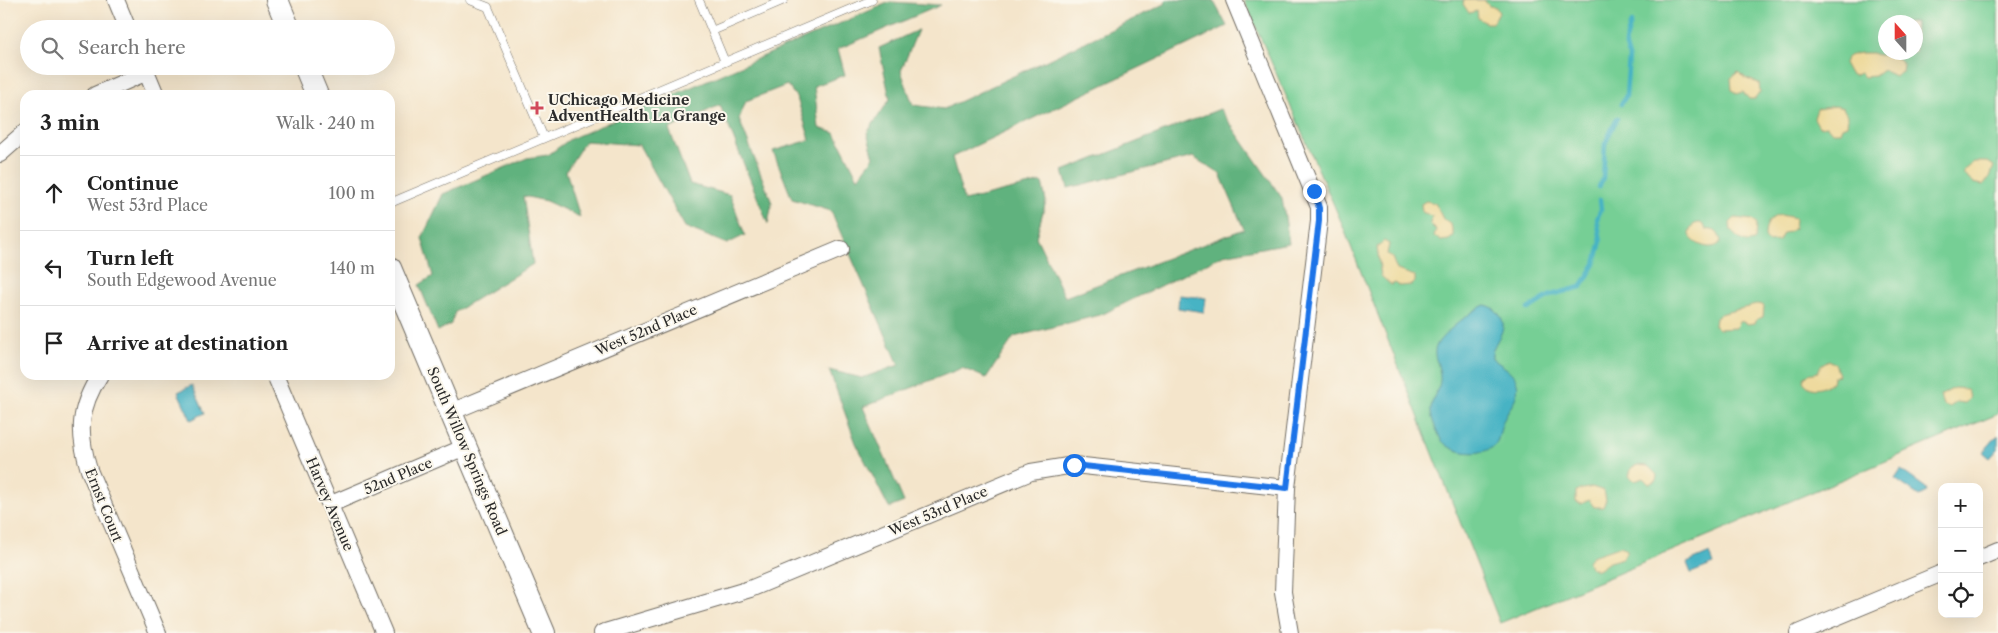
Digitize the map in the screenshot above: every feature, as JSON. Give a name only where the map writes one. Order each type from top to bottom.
[{"type":"street","points":[[116,0],[124,20]]},
{"type":"street","points":[[277,0],[285,20]]},
{"type":"street","points":[[1234,0],[1319,208],[1318,230],[1287,488],[1283,592],[1290,633]]},
{"type":"street","points":[[105,90],[133,75]]},
{"type":"street","points":[[148,75],[154,90]]},
{"type":"street","points":[[309,75],[315,90]]},
{"type":"street","points":[[0,154],[20,136]]},
{"type":"street","name":"West 52nd Place","points":[[450,412],[841,249]]},
{"type":"street","name":"South Willow Springs Road","points":[[395,280],[544,633]]},
{"type":"street","name":"Ernst Court","points":[[97,380],[84,406],[81,425],[82,448],[89,470],[158,633]]},
{"type":"street","name":"Harvey Avenue","points":[[277,380],[384,633]]},
{"type":"street","name":"52nd Place","points":[[331,504],[465,447]]},
{"type":"street","name":"West 53rd Place","points":[[602,633],[750,589],[1031,472],[1074,465],[1287,488]]},
{"type":"street","points":[[1983,556],[1998,550]]},
{"type":"street","points":[[1798,633],[1938,575]]},
{"type":"lane","points":[[470,0],[488,7],[544,138]]},
{"type":"lane","points":[[699,0],[725,62]]},
{"type":"lane","points":[[712,31],[784,0]]},
{"type":"lane","points":[[395,201],[872,0]]},
{"type":"green space","points":[[1166,0],[1213,0],[1227,26],[952,157],[964,201],[1042,182],[1046,201],[1036,237],[1065,297],[1244,229],[1220,174],[1193,157],[1068,188],[1063,171],[1220,109],[1282,198],[1289,243],[1223,255],[1103,314],[1014,337],[986,378],[962,368],[863,407],[904,502],[889,508],[856,443],[829,370],[862,378],[899,365],[831,211],[792,199],[773,151],[810,140],[797,98],[787,85],[746,101],[739,119],[772,203],[768,224],[720,105],[669,129],[690,184],[730,195],[745,235],[727,244],[685,227],[639,145],[585,141],[566,171],[580,217],[546,201],[523,196],[533,264],[455,312],[451,324],[438,331],[419,285],[433,276],[422,238],[443,194],[527,158],[548,155],[570,139],[890,2],[941,5],[838,49],[845,75],[814,86],[819,128],[835,133],[858,178],[874,157],[867,133],[890,99],[879,48],[918,30],[901,71],[913,105],[944,109],[1165,4]]},
{"type":"green space","points":[[1244,0],[1998,0],[1998,414],[1500,623],[1340,219]]},
{"type":"sand","points":[[1464,0],[1484,0],[1489,6],[1496,7],[1499,13],[1492,23],[1486,23],[1478,18],[1477,11],[1469,13],[1463,4]]},
{"type":"sand","points":[[1863,53],[1878,54],[1878,60],[1900,60],[1903,64],[1902,72],[1895,76],[1883,70],[1875,76],[1864,77],[1860,73],[1854,76],[1850,74],[1844,63],[1846,59],[1851,55]]},
{"type":"sand","points":[[1738,72],[1747,79],[1759,83],[1760,92],[1755,99],[1749,99],[1743,92],[1737,94],[1732,90],[1731,78]]},
{"type":"sand","points":[[1835,106],[1843,108],[1848,117],[1847,125],[1842,127],[1840,132],[1832,132],[1827,126],[1819,127],[1814,118],[1817,109]]},
{"type":"sand","points":[[1974,162],[1988,162],[1994,166],[1990,177],[1983,185],[1973,183],[1964,175],[1964,170]]},
{"type":"sand","points":[[1426,201],[1435,203],[1443,219],[1451,225],[1454,236],[1449,240],[1441,241],[1434,236],[1436,230],[1430,224],[1432,216],[1422,212],[1421,204]]},
{"type":"sand","points":[[1781,215],[1795,218],[1794,228],[1789,232],[1783,233],[1779,241],[1768,242],[1765,237],[1767,225],[1773,218]]},
{"type":"sand","points":[[1735,218],[1753,220],[1756,224],[1755,240],[1745,242],[1731,231],[1730,223]]},
{"type":"sand","points":[[1700,223],[1704,225],[1706,230],[1713,230],[1719,235],[1721,241],[1718,245],[1706,247],[1692,239],[1689,235],[1691,228],[1693,225]]},
{"type":"sand","points":[[1384,241],[1389,244],[1387,254],[1392,258],[1397,270],[1415,276],[1415,282],[1412,285],[1400,286],[1395,283],[1391,285],[1381,276],[1377,247]]},
{"type":"sand","points":[[1760,304],[1764,306],[1763,317],[1757,319],[1755,323],[1748,324],[1740,321],[1735,328],[1718,329],[1714,325],[1715,318],[1720,314]]},
{"type":"sand","points":[[1829,360],[1835,364],[1839,375],[1833,377],[1832,382],[1821,388],[1817,389],[1806,385],[1803,381],[1806,376],[1818,372],[1822,364]]},
{"type":"sand","points":[[1954,388],[1967,389],[1968,400],[1965,403],[1956,402],[1950,407],[1943,405],[1940,396]]},
{"type":"sand","points":[[1638,465],[1648,466],[1657,475],[1656,480],[1649,484],[1643,478],[1635,481],[1629,476],[1632,467]]},
{"type":"sand","points":[[1592,487],[1604,491],[1606,500],[1603,507],[1594,507],[1589,500],[1581,504],[1576,502],[1576,491]]},
{"type":"sand","points":[[1621,546],[1627,550],[1623,558],[1609,562],[1598,570],[1590,567],[1588,561],[1592,556]]},
{"type":"water","points":[[1179,295],[1206,298],[1204,312],[1178,308]]},
{"type":"water","points":[[1485,305],[1497,312],[1502,319],[1503,325],[1492,352],[1492,358],[1513,375],[1517,384],[1517,390],[1495,445],[1482,452],[1458,451],[1444,443],[1440,438],[1431,413],[1432,402],[1440,384],[1435,351],[1439,342],[1450,330],[1474,311]]},
{"type":"water","points":[[192,385],[205,413],[191,420],[178,392]]},
{"type":"water","points":[[1998,435],[1998,449],[1990,458],[1983,452]]},
{"type":"water","points":[[1901,470],[1926,488],[1927,492],[1919,496],[1895,479]]},
{"type":"water","points":[[1710,553],[1714,564],[1691,573],[1687,563]]},
{"type":"waterway","points":[[1621,104],[1626,96],[1629,57],[1625,43],[1631,23]]},
{"type":"waterway","points":[[1599,187],[1603,178],[1605,144],[1617,118]]},
{"type":"waterway","points":[[1528,309],[1551,295],[1581,287],[1595,264],[1601,241],[1597,219],[1601,209],[1600,200]]},
{"type":"place","name":"UChicago Medicine AdventHealth La Grange","points":[[537,108]]},
{"type":"route","points":[[1074,465],[1287,488],[1319,221],[1319,208],[1314,191]]}]
